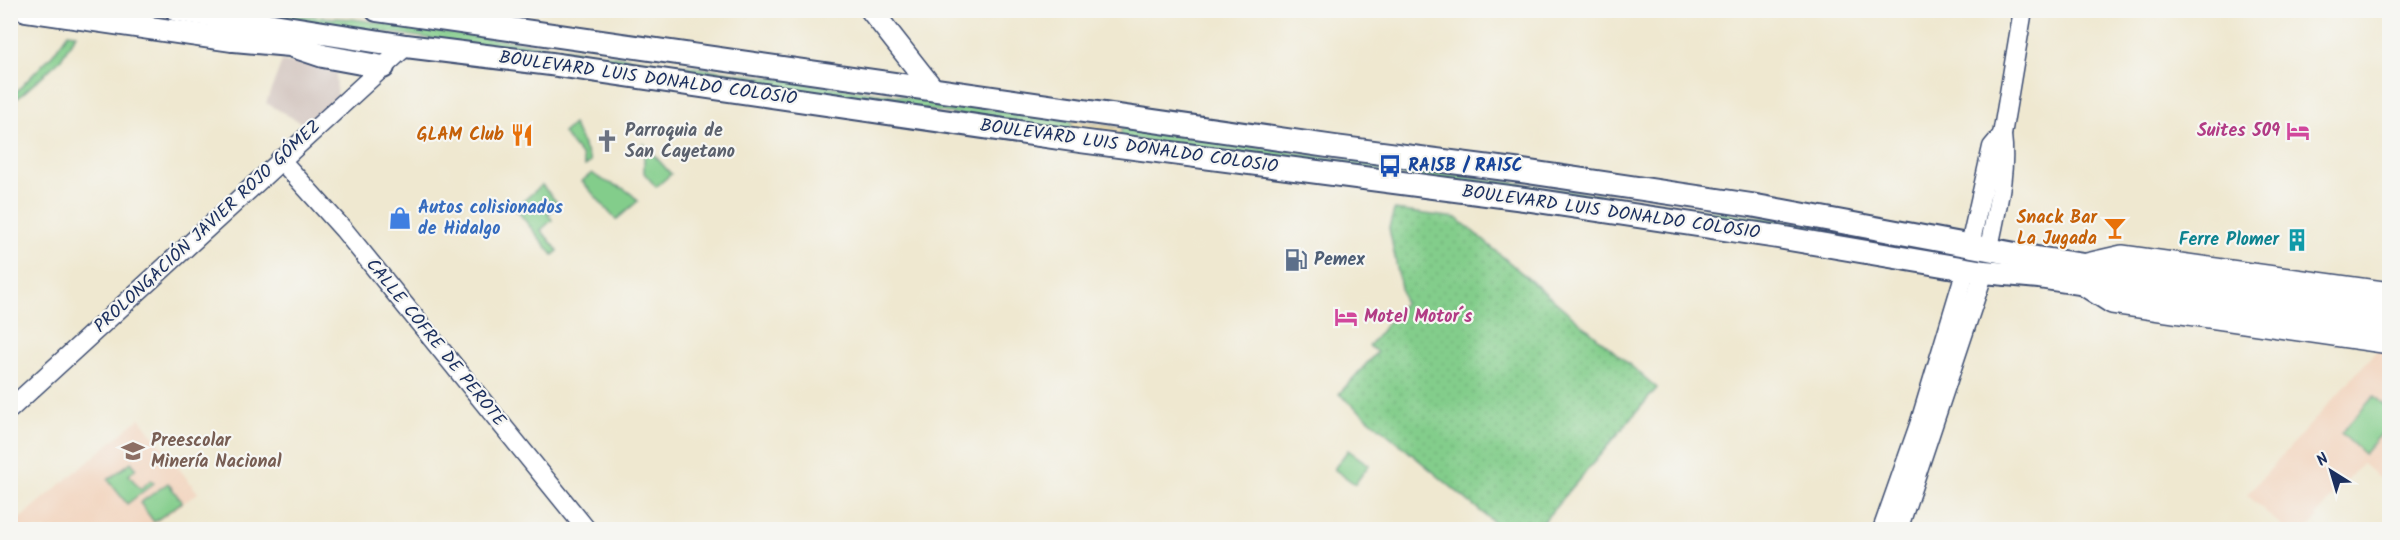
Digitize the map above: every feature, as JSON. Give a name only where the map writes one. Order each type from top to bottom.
[{"type":"main road","points":[[26,10],[232,40],[290,45],[323,56],[383,67]]},
{"type":"main road","name":"BOULEVARD LUIS DONALDO COLOSIO","points":[[177,10],[406,46],[551,64],[1092,142],[1532,200],[1975,270],[2082,274],[2122,256],[2390,292]]},
{"type":"main road","name":"BOULEVARD LUIS DONALDO COLOSIO","points":[[377,10],[1751,205],[1980,246],[2082,274],[2390,329]]},
{"type":"main road","points":[[871,10],[933,89]]},
{"type":"main road","points":[[232,40],[266,24]]},
{"type":"main road","name":"BOULEVARD LUIS DONALDO COLOSIO","points":[[2082,274],[2112,303],[2390,343]]},
{"type":"main road","name":"BOULEVARD LUIS DONALDO COLOSIO","points":[[2127,281],[2390,310]]},
{"type":"street","points":[[1980,246],[2002,178],[2004,154],[2002,135],[2023,10]]},
{"type":"street","name":"PROLONGACIÓN JAVIER ROJO GÓMEZ","points":[[10,409],[280,159],[406,46]]},
{"type":"street","name":"CALLE COFRE DE PEROTE","points":[[280,159],[344,230],[588,530]]},
{"type":"street","points":[[1882,530],[1975,270]]},
{"type":"street","points":[[1898,530],[1975,270]]},
{"type":"shaded area","points":[[282,61],[336,68],[337,96],[305,125],[266,103]]},
{"type":"shaded area","points":[[2380,347],[2389,347],[2389,487],[2362,463],[2307,529],[2285,529],[2247,495]]},
{"type":"shaded area","name":"Preescolar Minería Nacional","points":[[140,418],[198,493],[147,529],[11,530],[11,526]]},
{"type":"green space","points":[[245,12],[353,19],[1069,120],[1072,126],[1067,130]]},
{"type":"green space","points":[[68,33],[76,34],[61,59],[18,98],[14,94],[53,54]]},
{"type":"green space","points":[[573,124],[591,162],[585,166],[582,156],[563,133]]},
{"type":"green space","points":[[1122,128],[1880,234],[1982,255],[1120,137]]},
{"type":"green space","points":[[644,144],[671,174],[656,187],[644,173]]},
{"type":"green space","points":[[592,173],[626,190],[638,201],[616,220],[582,181]]},
{"type":"green space","points":[[542,185],[559,205],[548,214],[552,220],[541,230],[558,251],[553,255],[515,208]]},
{"type":"green space","points":[[1394,210],[1457,218],[1657,388],[1537,529],[1502,529],[1339,394],[1377,352],[1369,346],[1404,303],[1389,228]]},
{"type":"green space","points":[[2374,396],[2389,410],[2389,425],[2364,454],[2341,433]]},
{"type":"green space","points":[[1348,450],[1369,465],[1355,484],[1334,469]]},
{"type":"green space","points":[[131,462],[136,468],[129,475],[140,489],[151,480],[154,483],[127,504],[108,480]]},
{"type":"green space","points":[[168,483],[182,502],[154,522],[140,503]]},
{"type":"sand","points":[[1069,120],[1122,128],[1120,137],[1067,130]]},
{"type":"place","name":"Suites 509","points":[[2298,131]]},
{"type":"place","name":"GLAM Club","points":[[522,135]]},
{"type":"place","name":"Parroquia de San Cayetano","points":[[607,141]]},
{"type":"place","name":"RA15B / RA15C","points":[[1390,166]]},
{"type":"place","name":"Autos colisionados de Hidalgo","points":[[400,218]]},
{"type":"place","name":"Snack Bar La Jugada","points":[[2115,228]]},
{"type":"place","name":"Ferre Plomer","points":[[2297,240]]},
{"type":"place","name":"Pemex","points":[[1296,260]]},
{"type":"place","name":"Motel Motor´s","points":[[1346,317]]},
{"type":"place","name":"Preescolar Minería Nacional","points":[[133,451]]}]
